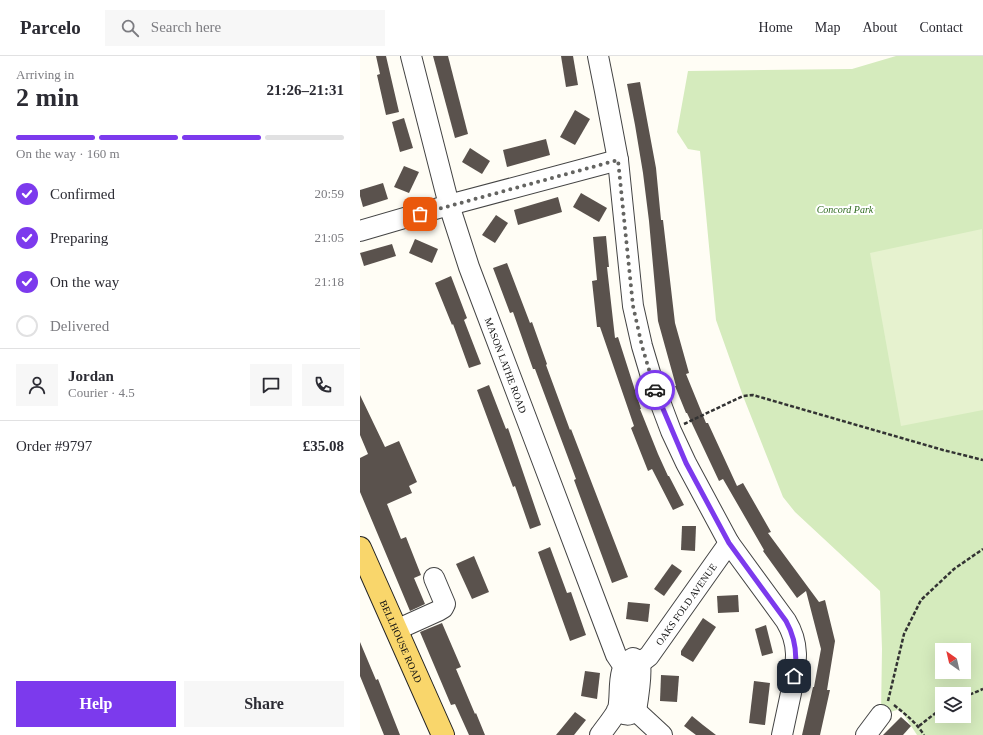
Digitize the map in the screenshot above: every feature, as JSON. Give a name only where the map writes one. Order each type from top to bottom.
[{"type":"main road","name":"BELLHOUSE ROAD","points":[[360,548],[443,735]]},
{"type":"street","name":"MASON LATHE ROAD","points":[[411,56],[449,205],[501,354],[616,655],[632,665]]},
{"type":"street","points":[[598,56],[606,91],[618,160],[633,306],[642,346],[653,383],[686,463],[729,543],[792,630],[795,642],[796,664],[782,735]]},
{"type":"street","points":[[360,231],[449,205],[618,160]]},
{"type":"street","name":"OAKS FOLD AVENUE","points":[[632,665],[649,656],[729,543]]},
{"type":"street","points":[[396,630],[443,608],[445,604],[434,578]]},
{"type":"street","points":[[632,665],[620,686],[627,710],[662,735]]},
{"type":"street","points":[[866,735],[885,706]]},
{"type":"street","points":[[600,735],[627,710]]},
{"type":"path","points":[[672,431],[743,396],[753,396],[983,460]]},
{"type":"path","points":[[924,735],[919,726],[895,706],[885,706],[904,634],[921,600],[954,569],[983,549]]},
{"type":"path","points":[[971,694],[983,689]]},
{"type":"path","points":[[919,726],[935,713]]},
{"type":"green space","name":"Concord Park","points":[[896,56],[983,56],[983,735],[917,735],[900,709],[881,715],[882,649],[880,591],[795,512],[783,497],[743,396],[716,320],[700,151],[688,149],[677,132],[688,71],[852,69]]},
{"type":"green space","points":[[982,229],[983,410],[901,426],[870,253]]},
{"type":"building","points":[[376,56],[386,56],[399,112],[386,115],[377,75],[380,74]]},
{"type":"building","points":[[433,56],[448,56],[468,134],[455,138]]},
{"type":"building","points":[[561,56],[573,56],[578,85],[566,87]]},
{"type":"building","points":[[640,82],[656,168],[661,220],[663,220],[675,323],[689,373],[686,374],[706,423],[708,423],[737,486],[743,483],[771,532],[768,533],[819,602],[825,600],[835,641],[827,690],[830,690],[820,735],[802,735],[814,687],[821,649],[806,591],[797,598],[763,551],[764,550],[723,479],[719,481],[686,413],[675,386],[658,321],[643,173],[627,84]]},
{"type":"building","points":[[575,110],[590,119],[575,145],[560,137]]},
{"type":"building","points":[[404,118],[413,148],[400,152],[392,122]]},
{"type":"building","points":[[546,139],[550,155],[507,167],[503,150]]},
{"type":"building","points":[[470,148],[490,161],[482,174],[462,162]]},
{"type":"building","points":[[404,166],[419,172],[409,193],[394,187]]},
{"type":"building","points":[[383,183],[388,199],[363,207],[360,190]]},
{"type":"building","points":[[581,193],[607,208],[599,222],[573,207]]},
{"type":"building","points":[[558,197],[562,212],[518,225],[514,210]]},
{"type":"building","points":[[496,215],[508,223],[495,243],[482,235]]},
{"type":"building","points":[[606,236],[609,267],[607,267],[615,338],[618,337],[640,409],[658,454],[684,505],[673,510],[652,469],[648,471],[631,428],[634,426],[600,327],[597,327],[592,281],[597,280],[593,237]]},
{"type":"building","points":[[415,239],[438,249],[432,263],[409,253]]},
{"type":"building","points":[[392,244],[396,256],[364,266],[360,253]]},
{"type":"building","points":[[507,263],[530,323],[532,322],[570,430],[571,429],[628,577],[612,583],[574,480],[576,479],[535,369],[533,369],[513,312],[510,313],[493,268]]},
{"type":"building","points":[[451,276],[467,318],[464,320],[481,364],[469,368],[453,324],[452,325],[435,283]]},
{"type":"building","points":[[489,385],[506,429],[508,428],[541,525],[530,529],[515,486],[513,487],[477,390]]},
{"type":"building","points":[[360,395],[385,447],[399,441],[417,482],[409,486],[412,493],[387,504],[401,539],[406,537],[421,575],[414,578],[425,604],[410,611],[360,492],[360,458],[368,454],[360,435]]},
{"type":"building","points":[[682,526],[696,526],[695,551],[681,550]]},
{"type":"building","points":[[550,547],[567,593],[571,592],[586,635],[570,641],[538,552]]},
{"type":"building","points":[[474,556],[489,592],[472,599],[456,564]]},
{"type":"building","points":[[672,564],[682,571],[664,596],[654,589]]},
{"type":"building","points":[[738,595],[739,612],[718,613],[717,596]]},
{"type":"building","points":[[628,602],[650,604],[648,622],[626,619]]},
{"type":"building","points":[[703,618],[716,627],[693,662],[681,655],[681,651]]},
{"type":"building","points":[[442,623],[461,667],[456,669],[485,735],[469,735],[455,704],[451,705],[420,632]]},
{"type":"building","points":[[766,625],[773,653],[762,656],[755,629]]},
{"type":"building","points":[[360,642],[376,680],[378,679],[400,735],[384,735],[360,676]]},
{"type":"building","points":[[585,671],[600,673],[597,699],[581,696]]},
{"type":"building","points":[[661,675],[679,676],[677,702],[660,701]]},
{"type":"building","points":[[754,681],[770,683],[765,725],[749,723]]},
{"type":"building","points":[[575,712],[586,720],[574,735],[556,735]]},
{"type":"building","points":[[692,716],[716,735],[696,735],[684,726]]},
{"type":"building","points":[[901,717],[911,726],[903,735],[883,735]]},
{"type":"way so far","points":[[420,214],[618,160],[633,306],[642,346],[655,390]]},
{"type":"route","points":[[655,390],[686,463],[729,543],[792,630],[796,652],[794,676]]}]
